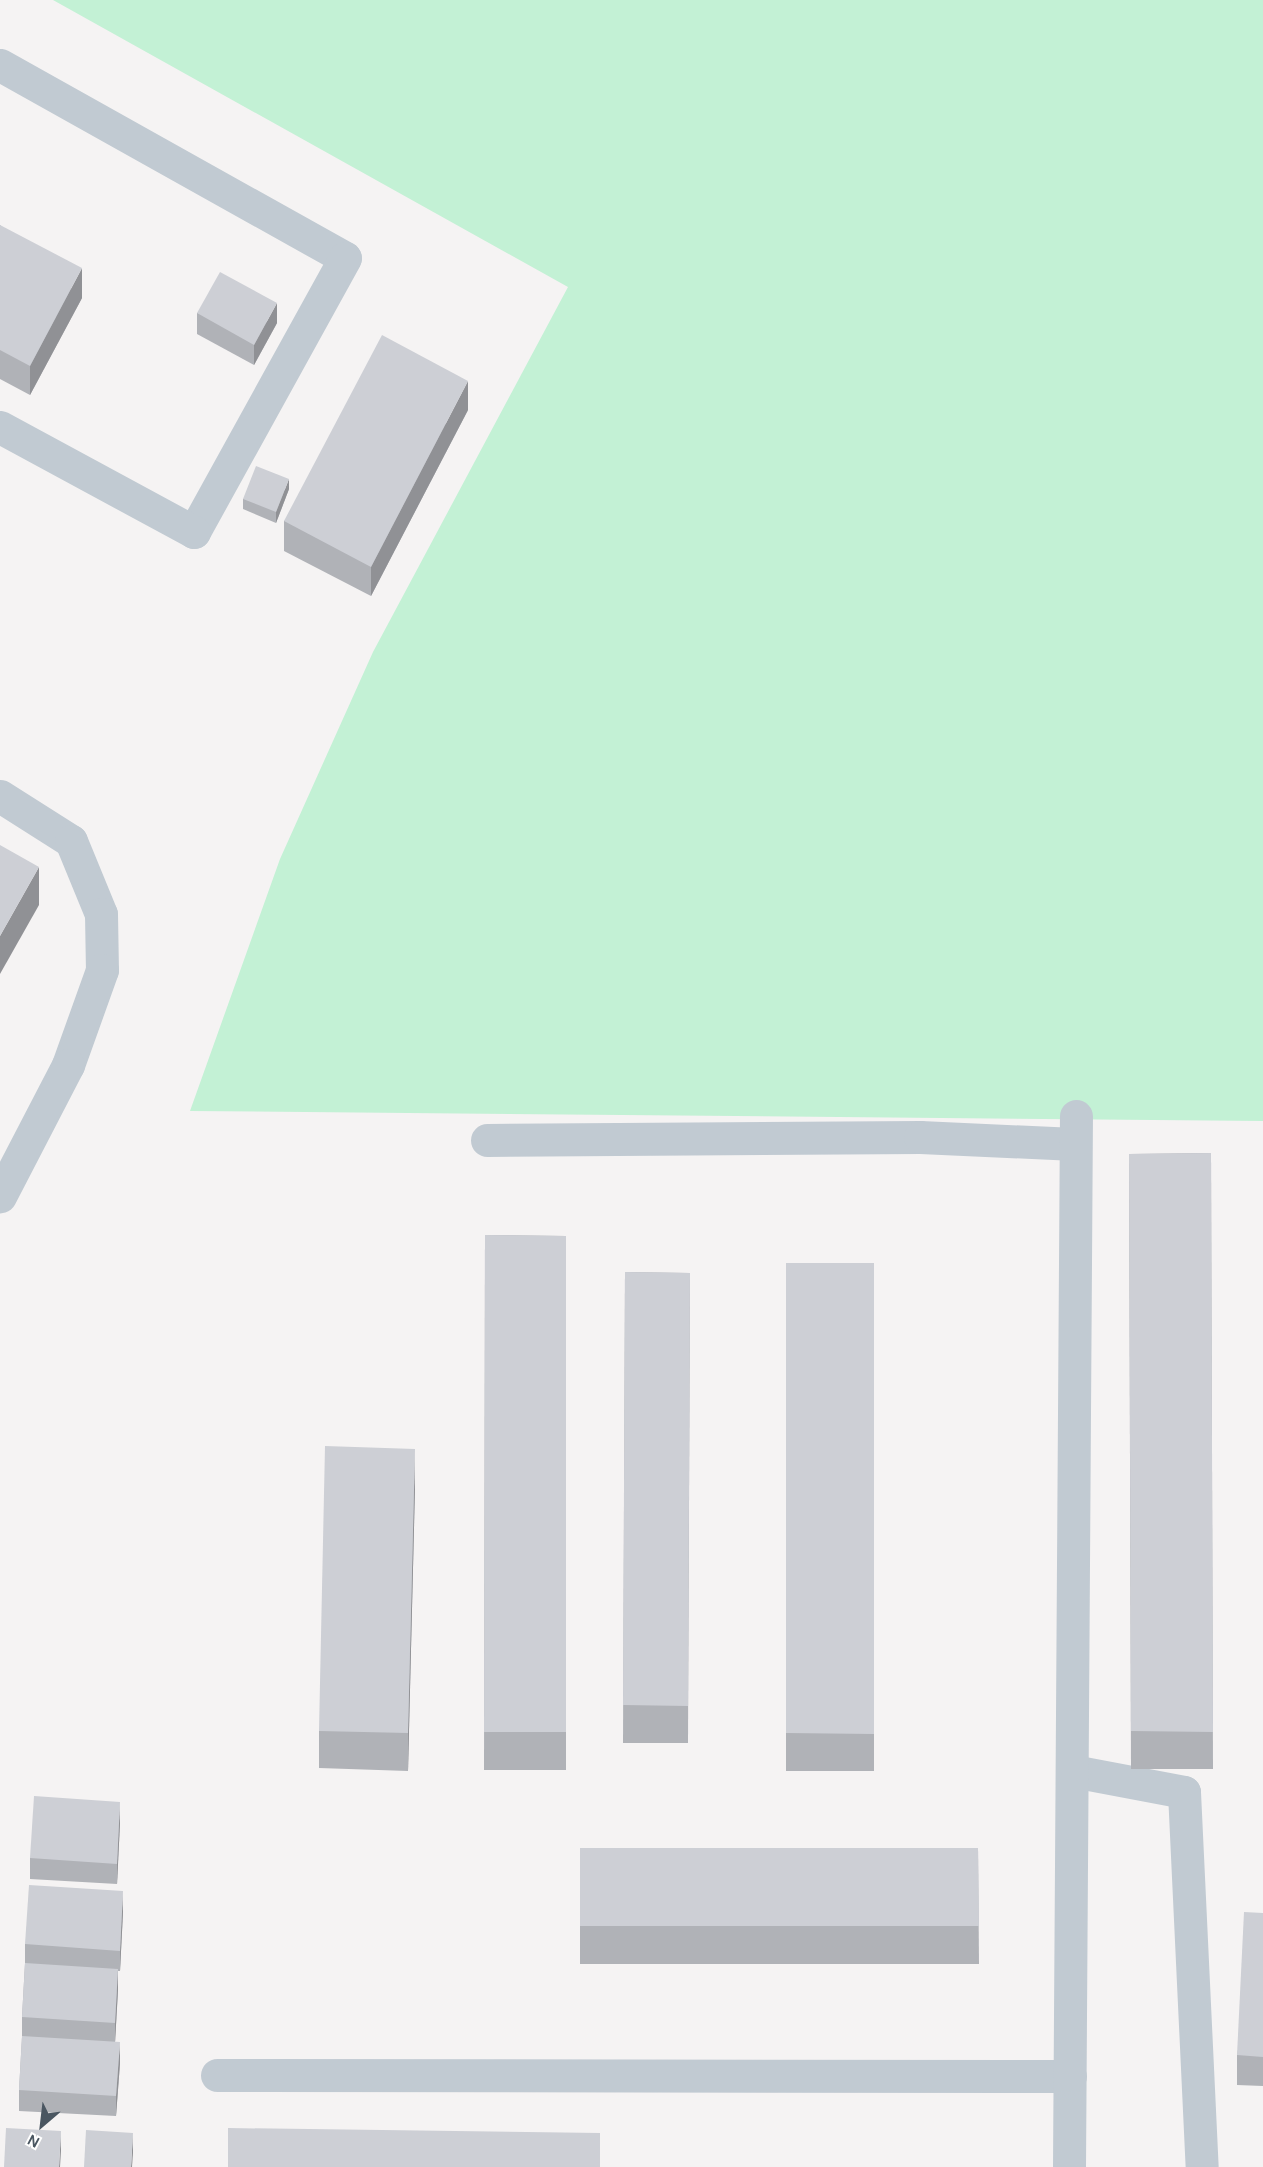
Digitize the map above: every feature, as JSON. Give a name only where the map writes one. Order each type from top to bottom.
[{"type":"lane","points":[[0,65],[345,258],[194,532],[0,427]]},
{"type":"lane","points":[[0,796],[70,841],[101,914],[102,970],[68,1065],[0,1196]]},
{"type":"lane","points":[[487,1140],[920,1137],[1076,1130],[1069,2167]]},
{"type":"lane","points":[[1072,1771],[1184,1792],[1202,2167]]},
{"type":"lane","points":[[218,2075],[1070,2076]]},
{"type":"green space","points":[[53,0],[1263,0],[1263,1121],[190,1111],[280,859],[373,652],[568,287]]},
{"type":"building","points":[[0,225],[82,268],[30,366],[0,350]]},
{"type":"building","points":[[220,272],[277,303],[254,345],[197,313]]},
{"type":"building","points":[[382,335],[468,381],[371,567],[284,521]]},
{"type":"building","points":[[256,466],[289,479],[276,512],[243,499]]},
{"type":"building","points":[[0,845],[39,867],[0,936]]},
{"type":"building","points":[[1211,1153],[1213,1732],[1131,1731],[1129,1154]]},
{"type":"building","points":[[485,1235],[566,1236],[566,1732],[484,1732]]},
{"type":"building","points":[[786,1263],[874,1263],[874,1734],[786,1733]]},
{"type":"building","points":[[625,1272],[690,1273],[688,1706],[623,1705]]},
{"type":"building","points":[[325,1446],[415,1449],[408,1733],[319,1731]]},
{"type":"building","points":[[34,1796],[120,1802],[117,1864],[30,1858]]},
{"type":"building","points":[[580,1848],[978,1848],[979,1926],[580,1926]]},
{"type":"building","points":[[29,1885],[123,1891],[120,1951],[25,1944]]},
{"type":"building","points":[[1244,1912],[1263,1913],[1263,2057],[1237,2055]]},
{"type":"building","points":[[25,1963],[118,1969],[115,2023],[22,2017]]},
{"type":"building","points":[[22,2036],[120,2042],[116,2096],[19,2090]]},
{"type":"building","points":[[6,2128],[61,2131],[59,2167],[4,2167]]},
{"type":"building","points":[[228,2128],[600,2133],[600,2167],[228,2167]]},
{"type":"building","points":[[86,2130],[133,2133],[131,2167],[84,2167]]}]
